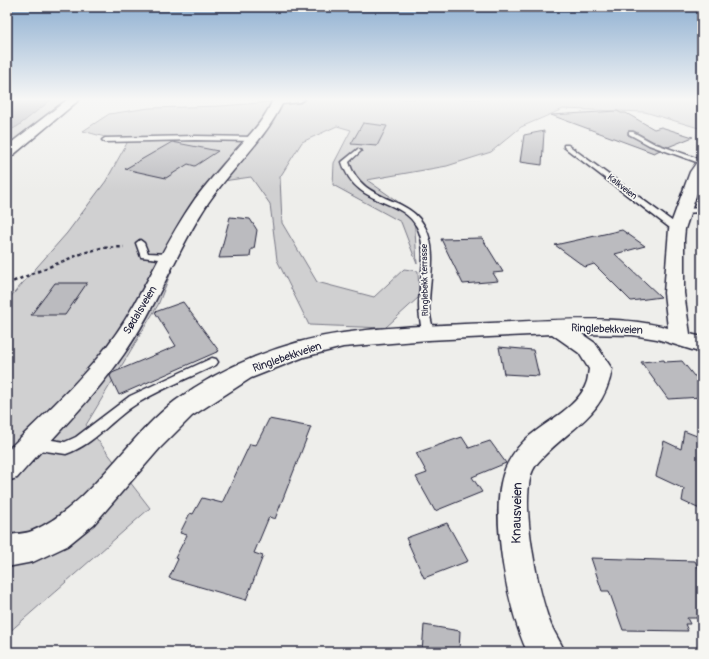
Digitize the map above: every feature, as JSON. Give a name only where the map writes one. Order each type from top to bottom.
[{"type":"main road","points":[[7,153],[36,130]]},
{"type":"street","name":"Sødalsveien","points":[[7,469],[87,385],[116,349],[134,322],[168,257],[201,202],[233,161],[254,139],[260,130]]},
{"type":"street","points":[[680,338],[673,275],[677,229],[697,172],[702,164]]},
{"type":"street","name":"Ringlebekkveien","points":[[7,551],[33,547],[56,535],[84,514],[116,476],[167,424],[200,396],[221,383],[274,359],[325,343],[343,340],[428,333],[555,327],[632,328],[680,338],[702,345]]},
{"type":"street","name":"Knausveien","points":[[547,652],[534,626],[521,576],[517,552],[515,508],[517,476],[523,462],[543,440],[570,421],[590,398],[597,388],[601,369],[586,348],[555,327]]},
{"type":"lane","points":[[631,133],[651,144],[702,164]]},
{"type":"lane","points":[[105,140],[195,138],[254,139]]},
{"type":"lane","name":"Kalkveien","points":[[566,146],[677,229]]},
{"type":"lane","name":"Ringlebekk terrasse","points":[[358,151],[346,162],[348,172],[353,179],[366,191],[408,213],[416,219],[421,227],[425,241],[426,288],[424,306],[428,333]]},
{"type":"lane","points":[[684,211],[702,210]]},
{"type":"lane","points":[[140,243],[144,255],[168,257]]},
{"type":"lane","points":[[32,443],[66,448],[81,440],[134,398],[212,362]]},
{"type":"path","points":[[7,284],[83,253],[101,248],[140,243]]},
{"type":"shaded area","points":[[11,130],[35,130],[7,153],[7,132]]},
{"type":"shaded area","points":[[85,130],[329,130],[302,142],[280,177],[282,223],[317,282],[374,297],[404,269],[418,271],[419,297],[385,328],[309,325],[277,260],[270,204],[251,177],[223,181],[189,227],[158,305],[86,425],[150,508],[7,634],[7,301],[67,233],[106,181],[127,143],[83,131]]},
{"type":"shaded area","points":[[351,130],[518,130],[491,152],[447,166],[367,180],[414,213],[417,264],[401,222],[333,185],[334,163]]},
{"type":"building","points":[[359,130],[385,130],[377,146],[351,144]]},
{"type":"building","points":[[591,130],[670,130],[693,137],[668,147],[654,142],[634,131],[628,131],[628,135],[660,150],[654,153]]},
{"type":"building","points":[[544,131],[542,165],[520,162],[524,135]]},
{"type":"building","points":[[172,142],[218,151],[195,166],[188,164],[166,178],[125,169]]},
{"type":"building","points":[[230,217],[250,219],[257,230],[254,249],[251,249],[250,257],[219,258]]},
{"type":"building","points":[[622,230],[645,246],[615,254],[661,297],[631,301],[594,264],[585,267],[555,245]]},
{"type":"building","points":[[482,238],[503,272],[493,273],[498,281],[463,284],[441,239]]},
{"type":"building","points":[[55,283],[87,283],[65,315],[31,315]]},
{"type":"building","points":[[183,302],[219,351],[119,395],[110,376],[112,373],[176,346],[155,312]]},
{"type":"building","points":[[499,347],[533,350],[539,376],[504,374]]},
{"type":"building","points":[[664,360],[665,362],[682,361],[694,376],[702,375],[702,397],[668,399],[641,362]]},
{"type":"building","points":[[269,419],[311,427],[275,519],[269,517],[254,553],[263,556],[246,600],[169,578],[178,559],[175,558],[187,535],[180,533],[190,513],[193,514],[202,498],[222,503],[250,444],[256,445]]},
{"type":"building","points":[[684,431],[702,438],[702,510],[682,501],[684,489],[656,476],[664,441],[681,449]]},
{"type":"building","points":[[462,437],[469,448],[490,441],[506,463],[472,477],[482,492],[435,511],[416,477],[427,473],[416,453]]},
{"type":"building","points":[[447,523],[468,561],[424,578],[406,538]]},
{"type":"building","points":[[591,558],[695,561],[702,575],[702,618],[687,618],[690,624],[685,624],[688,631],[623,630],[609,591],[602,591]]},
{"type":"building","points":[[424,625],[460,631],[459,652],[422,652]]}]
